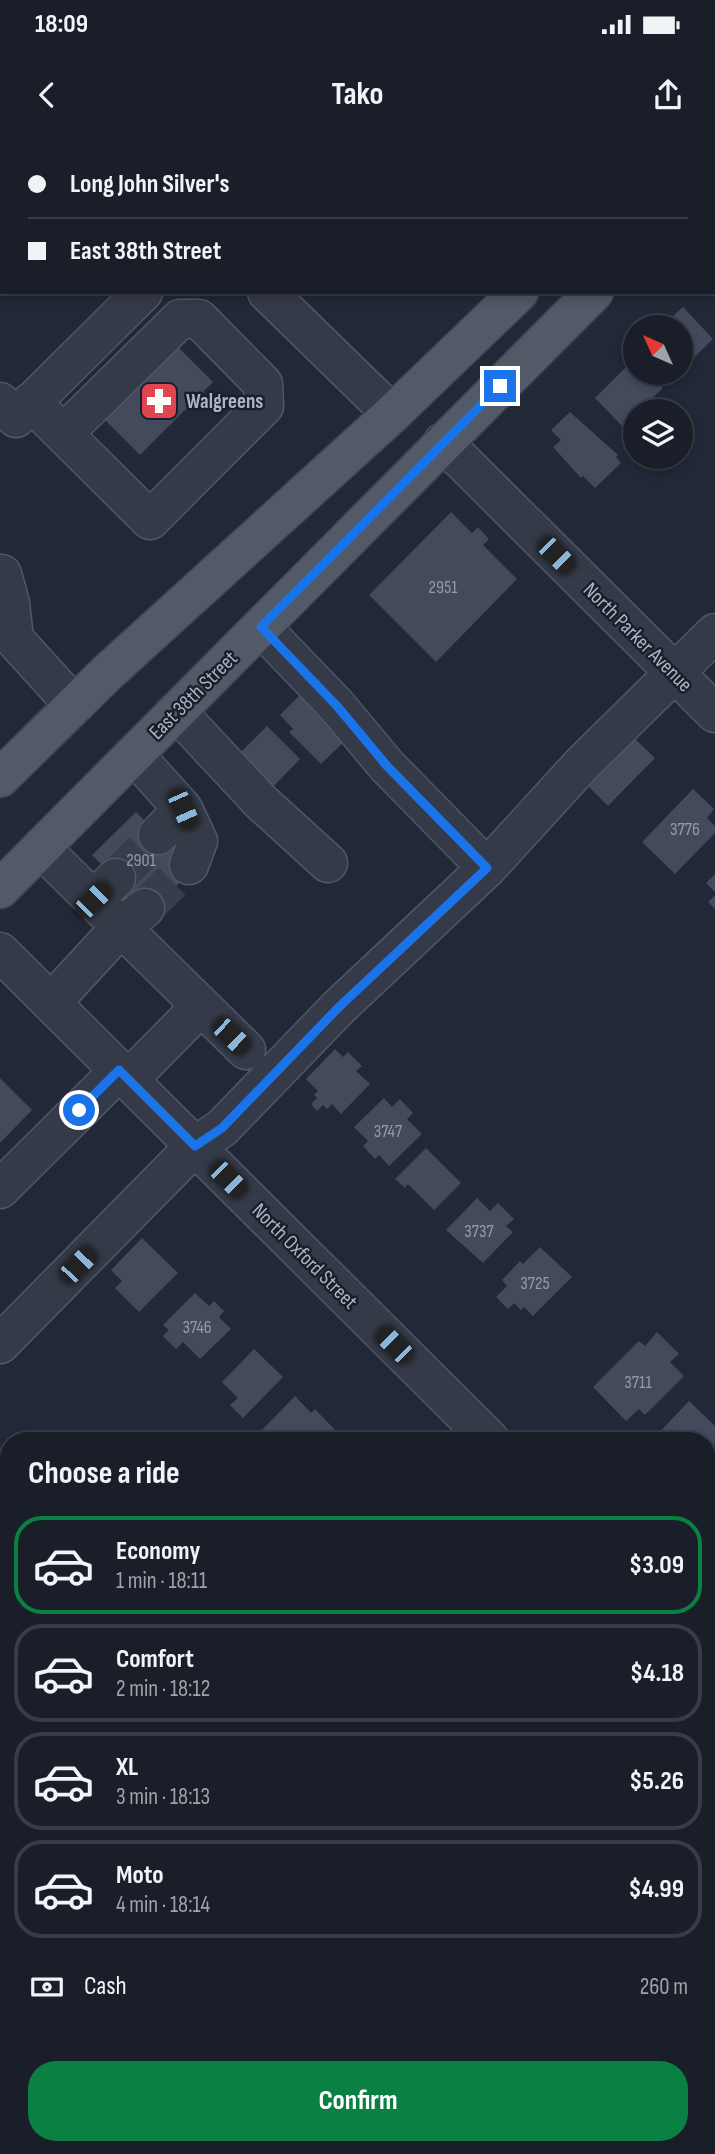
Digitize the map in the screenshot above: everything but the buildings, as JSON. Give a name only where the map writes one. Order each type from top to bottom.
[{"type":"main road","points":[[0,778],[73,704],[392,414],[517,294]]},
{"type":"main road","name":"East 38th Street","points":[[0,889],[592,294]]},
{"type":"street","points":[[64,433],[180,319],[199,319],[263,384],[264,406],[150,520],[64,433],[16,402],[141,294]]},
{"type":"street","points":[[269,294],[392,414]]},
{"type":"street","name":"North Parker Avenue","points":[[443,442],[715,713]]},
{"type":"street","points":[[5,614],[73,704]]},
{"type":"street","points":[[261,627],[337,706],[387,766],[487,868]]},
{"type":"street","points":[[0,1344],[195,1146],[222,1128],[339,1007],[487,868],[583,763],[715,633]]},
{"type":"street","points":[[175,713],[261,802],[328,863]]},
{"type":"street","points":[[132,756],[147,769],[171,822],[198,841],[189,865]]},
{"type":"street","points":[[40,848],[104,889],[133,918],[201,1006],[246,1050]]},
{"type":"street","points":[[51,1003],[133,918]]},
{"type":"street","name":"North Oxford Street","points":[[0,953],[482,1432]]},
{"type":"street","points":[[0,1189],[201,1006]]},
{"type":"tunnel","points":[[116,878],[158,835]]},
{"type":"tunnel","points":[[145,908],[189,865]]},
{"type":"place","name":"Walgreens","points":[[159,401]]},
{"type":"route","points":[[79,1110],[119,1070],[195,1146],[222,1128],[339,1007],[487,868],[387,766],[337,706],[261,627],[500,386]]}]
